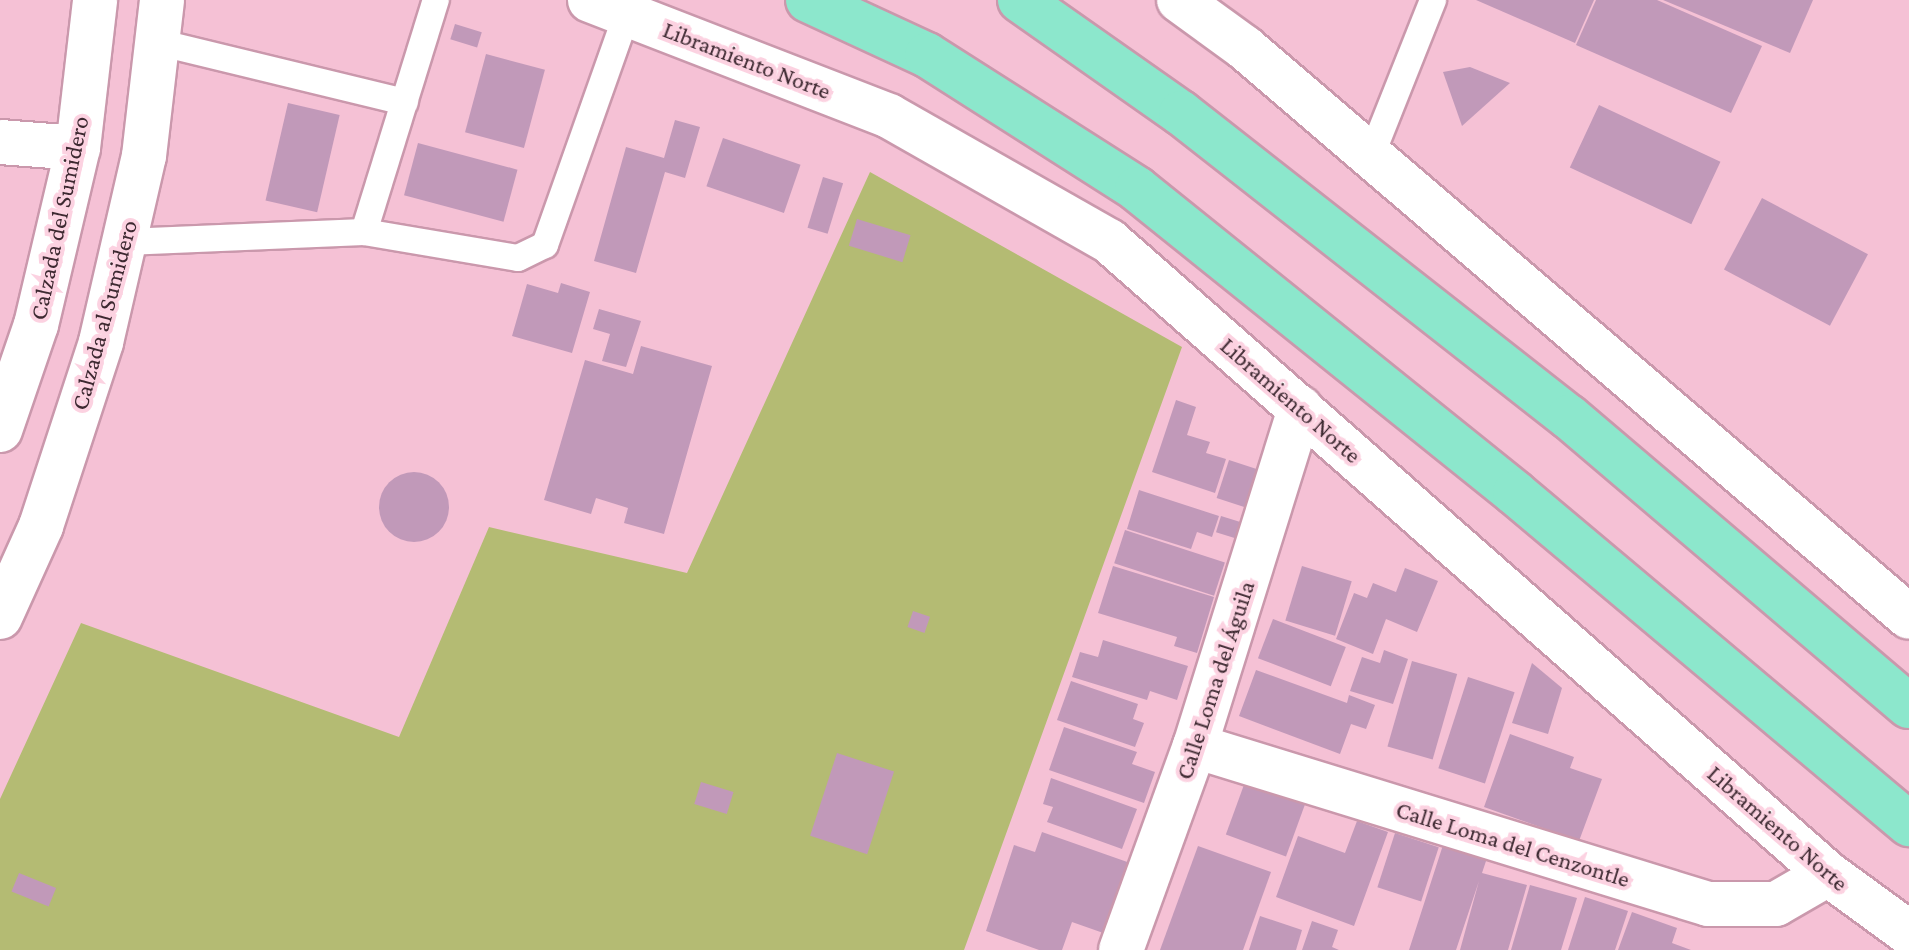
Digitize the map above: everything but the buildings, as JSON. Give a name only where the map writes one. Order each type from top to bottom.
[{"type":"highway","points":[[808,0],[927,55],[1137,189],[1515,493],[1909,824]]},
{"type":"highway","points":[[1020,0],[1181,113],[1569,417],[1909,706]]},
{"type":"street","name":"Calzada del Sumidero","points":[[0,430],[36,325],[78,148],[95,0]]},
{"type":"street","points":[[1179,0],[1371,156],[1909,617]]},
{"type":"street","name":"Libramiento Norte","points":[[608,6],[889,116],[1096,233],[1300,408],[1828,874],[1909,933]]},
{"type":"street","name":"Calzada al Sumidero","points":[[0,617],[41,526],[101,342],[144,156],[160,21]]},
{"type":"street","points":[[0,142],[78,148]]},
{"type":"street","name":"Calle Loma del Águila","points":[[1121,950],[1195,746],[1300,408]]},
{"type":"street","name":"Calle Loma del Cenzontle","points":[[1195,746],[1708,904],[1776,904],[1828,874]]},
{"type":"lane","points":[[364,232],[436,0]]},
{"type":"lane","points":[[1371,156],[1433,0]]},
{"type":"lane","points":[[125,242],[364,232],[518,258],[545,245],[608,6]]},
{"type":"lane","points":[[160,21],[405,102]]},
{"type":"green space","points":[[870,172],[1182,347],[964,950],[0,950],[0,799],[81,623],[399,737],[489,527],[687,573]]}]
